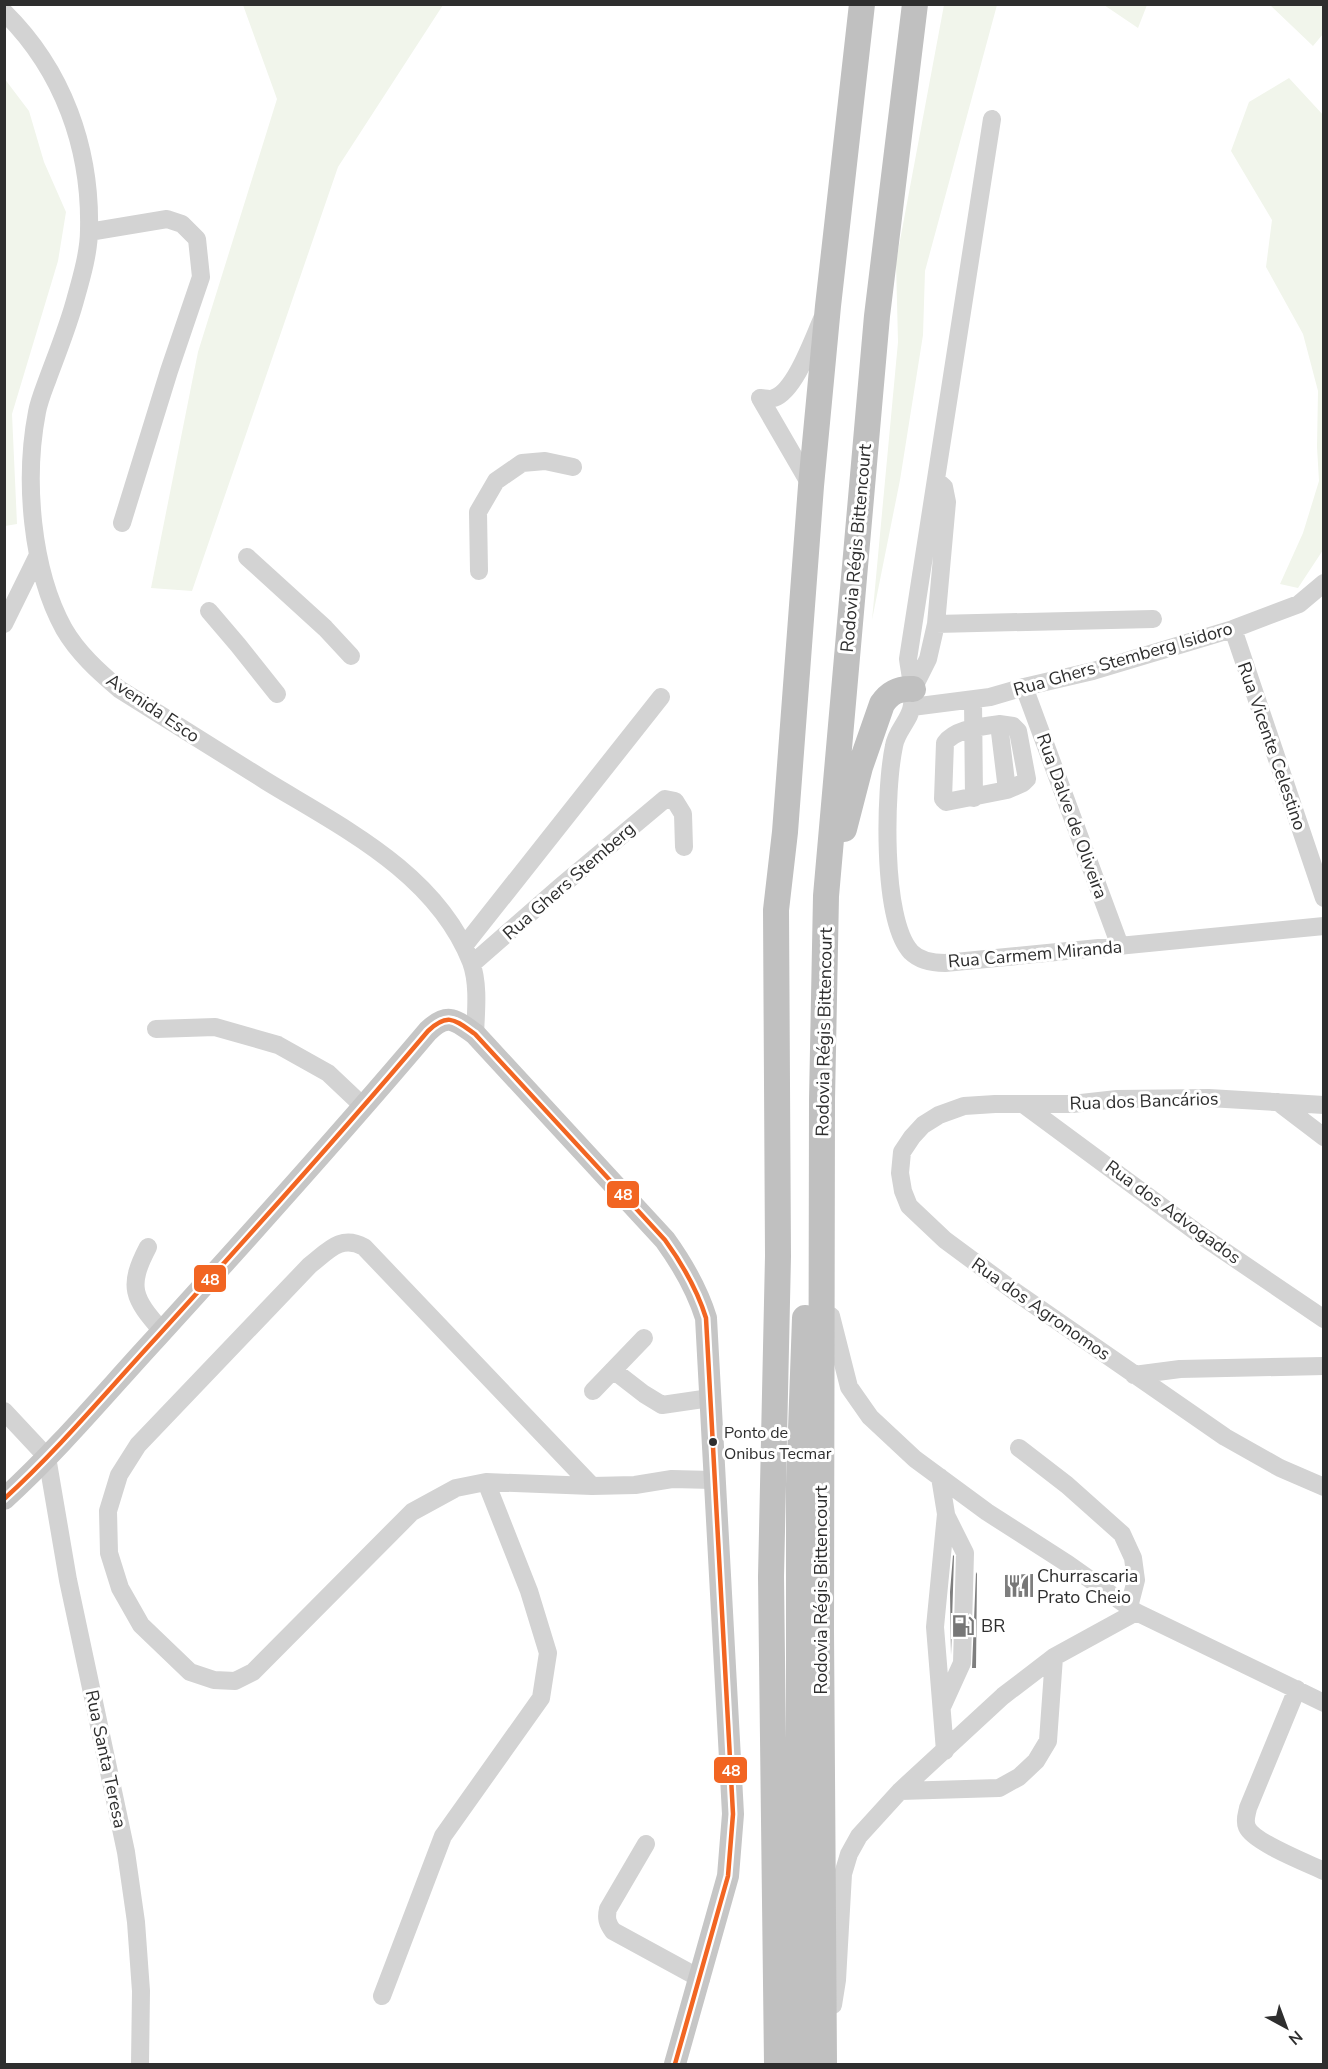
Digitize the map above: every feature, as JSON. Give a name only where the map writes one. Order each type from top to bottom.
[{"type":"highway","points":[[777,2064],[771,1577],[778,1256],[776,910],[785,832],[811,486],[828,306],[862,4]]},
{"type":"highway","name":"Rodovia Régis Bittencourt","points":[[825,2063],[822,1803],[822,1100],[826,896],[877,316],[915,4]]},
{"type":"highway","points":[[826,896],[860,767],[882,704],[896,691],[913,698]]},
{"type":"highway","points":[[799,2064],[799,1485],[806,1277],[822,1100]]},
{"type":"highway","points":[[822,1254],[831,1316],[839,1542],[832,1582],[837,1737],[822,1803]]},
{"type":"main road","points":[[4,1499],[47,1457],[162,1331],[438,1022],[446,1019],[454,1020],[475,1034],[665,1240],[685,1268],[698,1294],[706,1318],[713,1480],[733,1814],[728,1876],[701,1979],[675,2064]]},
{"type":"street","name":"Avenida Esco","points":[[4,12],[22,30],[45,60],[71,115],[82,152],[87,186],[89,232],[76,297],[37,410],[32,447],[31,493],[38,555],[53,606],[65,631],[91,665],[119,688],[360,838],[407,873],[438,906],[464,946],[472,964],[476,986],[475,1034]]},
{"type":"street","points":[[913,698],[908,659],[992,119]]},
{"type":"street","points":[[89,232],[167,219],[182,224],[197,238],[201,277],[165,382],[122,523]]},
{"type":"street","points":[[811,486],[760,398],[772,399],[793,382],[828,306]]},
{"type":"street","points":[[479,571],[478,512],[496,481],[522,463],[545,460],[573,467]]},
{"type":"street","name":"Rua Carmem Miranda","points":[[936,480],[944,487],[947,502],[936,624],[928,659],[894,744],[888,811],[889,870],[896,920],[903,940],[912,953],[932,963],[945,963],[1323,926]]},
{"type":"street","points":[[4,624],[38,555]]},
{"type":"street","points":[[247,557],[325,628],[351,656]]},
{"type":"street","name":"Rua Ghers Stemberg Isidoro","points":[[913,698],[972,700],[1093,671],[1233,629],[1299,604],[1323,583]]},
{"type":"street","points":[[209,611],[277,694]]},
{"type":"street","points":[[936,624],[1153,619]]},
{"type":"street","name":"Rua Vicente Celestino","points":[[1233,629],[1323,898]]},
{"type":"street","name":"Rua Dalve de Oliveira","points":[[1024,687],[1120,946]]},
{"type":"street","points":[[464,946],[661,697]]},
{"type":"street","points":[[972,700],[974,798]]},
{"type":"street","points":[[999,724],[1013,726],[1018,731],[1027,779],[1007,790],[946,802],[943,799],[945,743],[949,737],[974,728],[999,724]]},
{"type":"street","name":"Rua Ghers Stemberg","points":[[472,964],[665,799],[675,801],[682,814],[684,847]]},
{"type":"street","points":[[156,1029],[215,1027],[278,1045],[327,1073],[364,1107]]},
{"type":"street","name":"Rua dos Bancários","points":[[964,1106],[1072,1104],[1117,1099],[1278,1101],[1323,1105]]},
{"type":"street","points":[[1278,1101],[1323,1137]]},
{"type":"street","name":"Rua dos Advogados","points":[[1023,1104],[1199,1234],[1323,1319]]},
{"type":"street","name":"Rua dos Agronomos","points":[[964,1106],[939,1115],[923,1125],[902,1152],[900,1173],[903,1191],[909,1206],[945,1240],[1134,1375]]},
{"type":"street","points":[[592,1486],[363,1247],[354,1242],[345,1242],[336,1245],[310,1264],[138,1445],[119,1475],[108,1511],[109,1553],[120,1588],[141,1625],[190,1672],[214,1680],[235,1680],[253,1672],[412,1512],[456,1488],[486,1482],[592,1486],[634,1485],[672,1479],[713,1480]]},
{"type":"street","points":[[148,1247],[138,1266],[134,1285],[138,1298],[162,1331]]},
{"type":"street","points":[[831,1316],[849,1387],[882,1430],[915,1459],[987,1512],[1068,1564],[1133,1610],[1323,1703]]},
{"type":"street","points":[[593,1391],[644,1338]]},
{"type":"street","points":[[1134,1375],[1179,1370],[1323,1366]]},
{"type":"street","points":[[613,1370],[662,1405],[710,1398]]},
{"type":"street","points":[[1134,1375],[1225,1437],[1280,1468],[1323,1487]]},
{"type":"street","points":[[4,1411],[47,1457]]},
{"type":"street","points":[[1019,1448],[1067,1485],[1122,1534],[1133,1558],[1136,1580],[1133,1610]]},
{"type":"street","name":"Rua Santa Teresa","points":[[47,1457],[68,1580],[126,1852],[136,1922],[141,1991],[140,2064]]},
{"type":"street","points":[[940,1477],[946,1514],[935,1626],[945,1751]]},
{"type":"street","points":[[382,1996],[443,1836],[541,1698],[548,1653],[529,1591],[486,1482]]},
{"type":"street","points":[[941,1708],[962,1663],[965,1553],[946,1514]]},
{"type":"street","points":[[825,2063],[837,1980],[843,1874],[849,1854],[859,1836],[900,1791],[1003,1696],[1054,1657],[1133,1610]]},
{"type":"street","points":[[900,1791],[999,1788],[1019,1777],[1036,1761],[1048,1741],[1054,1657]]},
{"type":"street","points":[[1297,1689],[1248,1808],[1245,1821],[1254,1836],[1323,1871]]},
{"type":"street","points":[[646,1844],[608,1909],[608,1924],[613,1930],[701,1979]]},
{"type":"shaded area","points":[[243,5],[443,5],[338,167],[192,591],[151,588],[198,352],[277,99]]},
{"type":"shaded area","points":[[944,5],[997,5],[925,271],[923,335],[900,480],[872,620],[898,342],[896,262]]},
{"type":"shaded area","points":[[1104,5],[1147,5],[1138,28]]},
{"type":"shaded area","points":[[1270,5],[1323,5],[1323,34],[1313,46]]},
{"type":"shaded area","points":[[4,78],[29,111],[44,162],[66,212],[58,261],[12,414],[17,524],[5,526]]},
{"type":"shaded area","points":[[1289,78],[1324,116],[1323,550],[1298,588],[1280,584],[1303,533],[1319,481],[1318,391],[1303,334],[1266,267],[1272,220],[1231,151],[1249,102]]},
{"type":"building","points":[[954,1556],[951,1655],[950,1592]]},
{"type":"building","points":[[976,1572],[976,1668],[972,1668]]},
{"type":"building","name":"Churrascaria Prato Cheio","points":[[1033,1574],[1033,1597],[1005,1597],[1005,1575]]},
{"type":"transit line","name":"48","points":[[4,1499],[63,1440],[191,1299],[328,1147],[428,1031],[441,1021],[451,1020],[475,1034],[665,1240],[689,1278],[706,1318],[733,1814],[728,1876],[675,2064]]},
{"type":"place","name":"Ponto de Onibus Tecmar","points":[[713,1442]]},
{"type":"place","name":"Churrascaria Prato Cheio","points":[[1019,1586]]},
{"type":"place","name":"BR","points":[[963,1626]]}]
